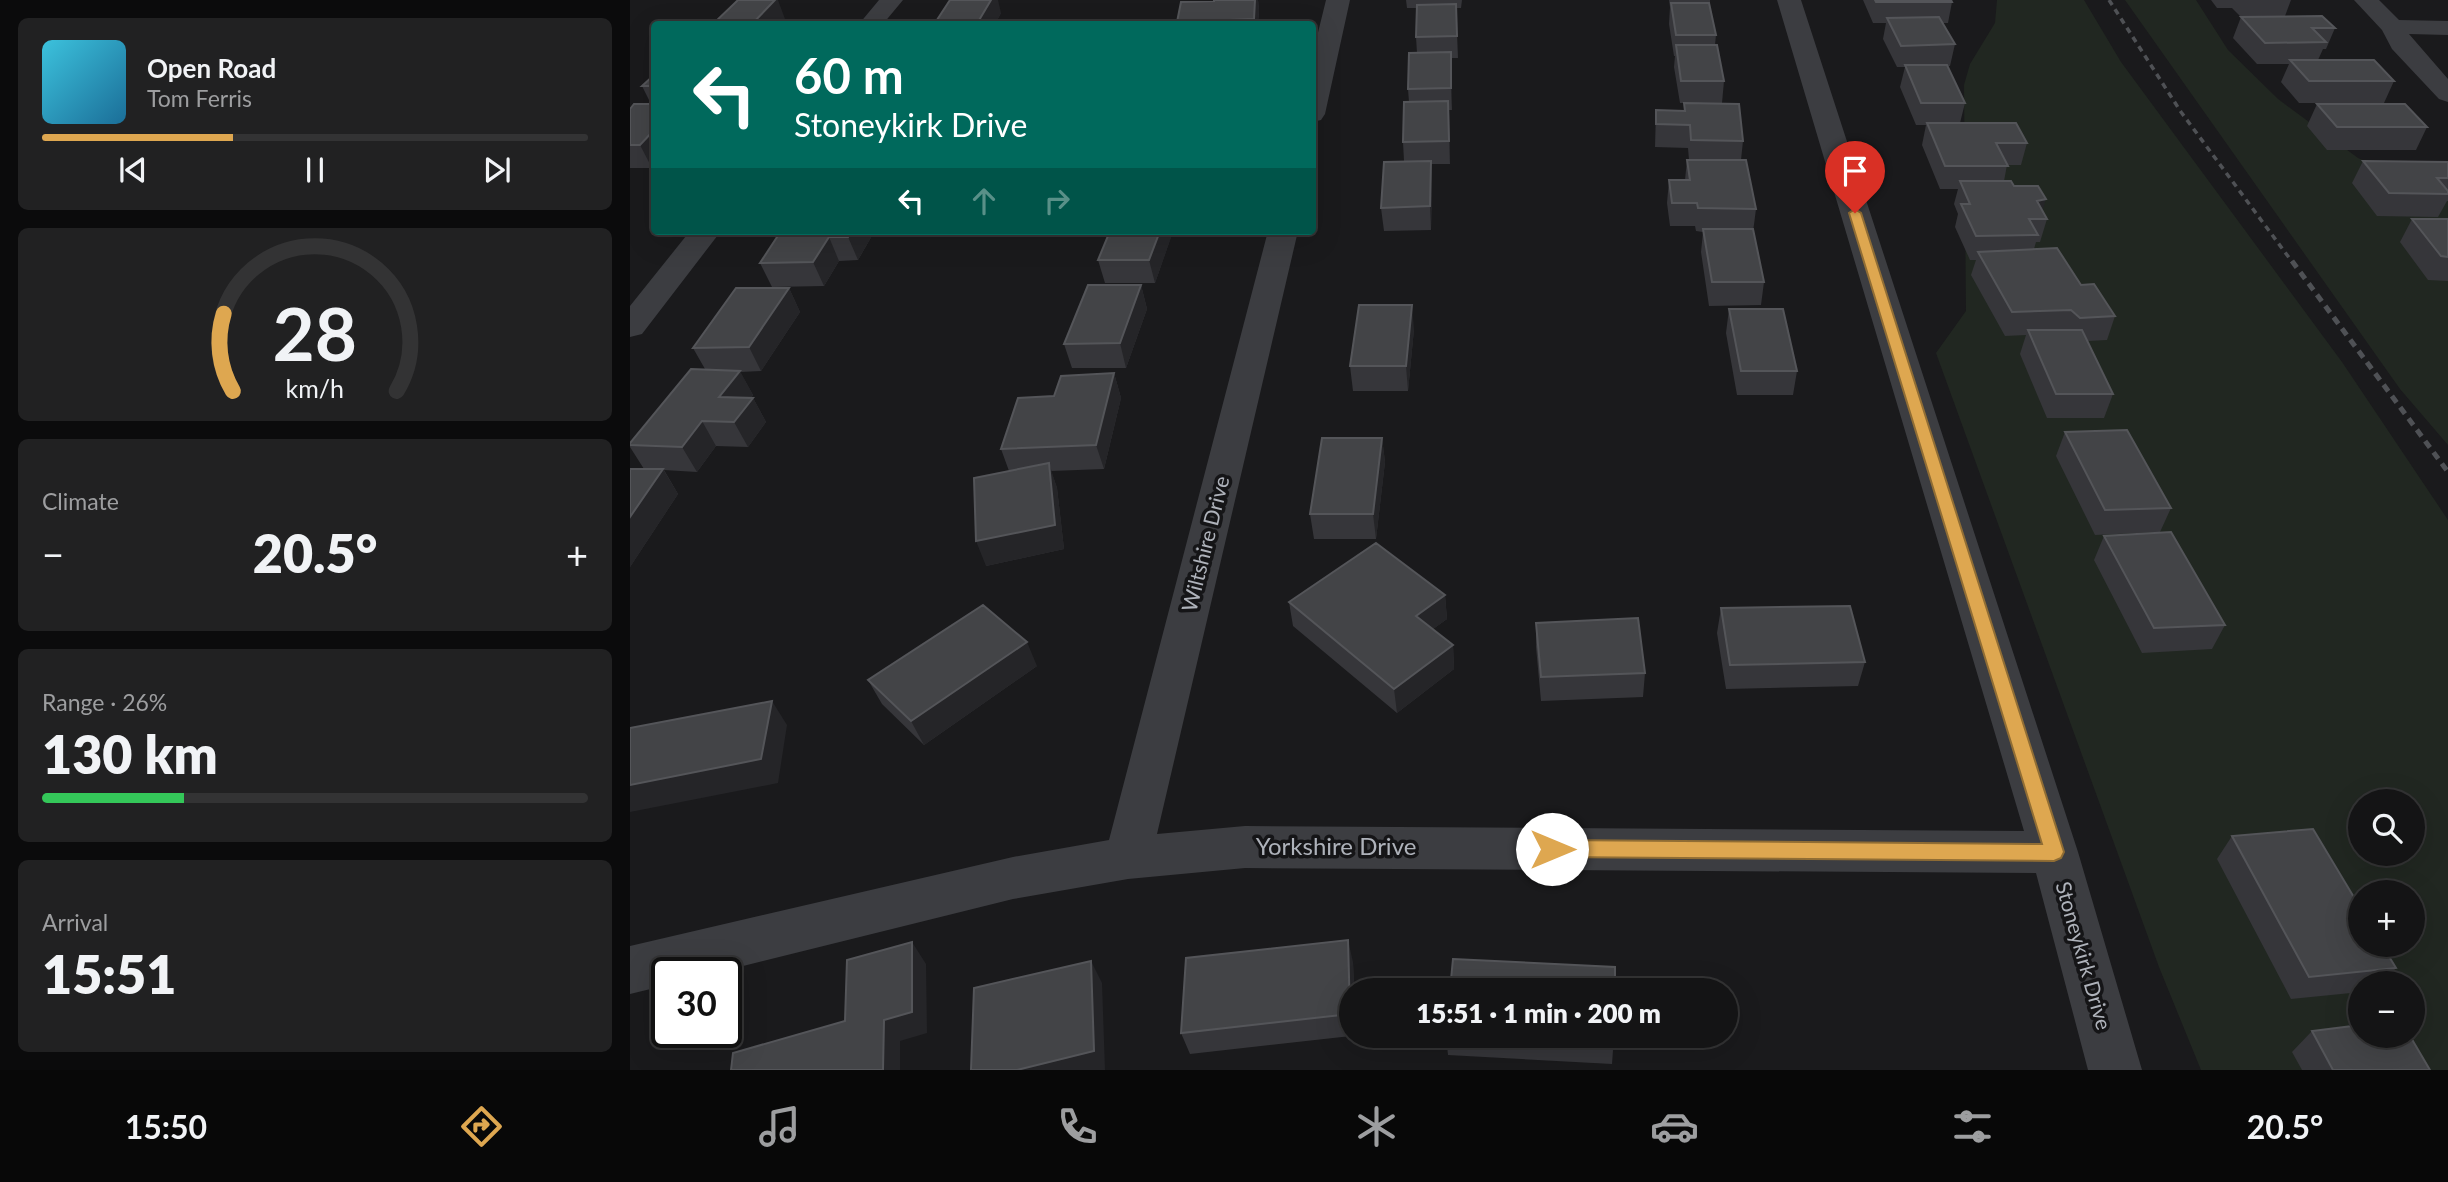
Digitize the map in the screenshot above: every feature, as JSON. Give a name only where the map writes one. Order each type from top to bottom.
[{"type":"street","points":[[874,21],[891,0]]},
{"type":"street","points":[[1316,96],[1338,0]]},
{"type":"street","name":"Stoneykirk Drive","points":[[1788,0],[2054,852],[2115,1070]]},
{"type":"street","points":[[2366,0],[2393,27],[2401,44],[2448,94]]},
{"type":"street","points":[[2393,27],[2448,29]]},
{"type":"street","points":[[630,327],[703,235]]},
{"type":"street","name":"Wiltshire Drive","points":[[1128,858],[1282,235]]},
{"type":"street","name":"Yorkshire Drive","points":[[630,970],[1013,878],[1128,858],[1245,847],[2054,852]]},
{"type":"shaded area","points":[[1997,0],[2084,0],[2121,62],[2342,362],[2448,520],[2448,1070],[2201,1070],[2159,967],[1936,353],[1966,311],[1964,85],[1970,64],[1995,23]]},
{"type":"shaded area","points":[[2125,0],[2196,0],[2228,50],[2278,99],[2358,158],[2448,197],[2448,445],[2400,389]]},
{"type":"building","points":[[738,0],[775,0],[755,21],[716,21]]},
{"type":"building","points":[[950,0],[991,0],[979,21],[936,21]]},
{"type":"building","points":[[1255,0],[1254,19],[1177,21],[1181,2]]},
{"type":"building","points":[[1875,0],[1951,0],[1952,2],[1876,2]]},
{"type":"building","points":[[1671,3],[1709,3],[1716,35],[1676,35]]},
{"type":"building","points":[[1456,4],[1457,36],[1416,37],[1417,5]]},
{"type":"building","points":[[2322,16],[2335,28],[2312,28],[2326,42],[2265,43],[2241,17]]},
{"type":"building","points":[[1939,17],[1955,44],[1901,46],[1887,18]]},
{"type":"building","points":[[1676,45],[1717,45],[1724,81],[1681,81]]},
{"type":"building","points":[[1451,52],[1451,88],[1408,89],[1409,53]]},
{"type":"building","points":[[2290,60],[2374,60],[2394,81],[2309,81]]},
{"type":"building","points":[[1905,65],[1947,65],[1965,103],[1921,103]]},
{"type":"building","points":[[651,78],[651,86],[642,86]]},
{"type":"building","points":[[1448,101],[1449,141],[1403,142],[1404,102]]},
{"type":"building","points":[[1684,103],[1739,104],[1743,141],[1691,140],[1690,125],[1656,124],[1656,110],[1685,111]]},
{"type":"building","points":[[634,104],[651,104],[651,133],[640,145],[630,145],[630,109]]},
{"type":"building","points":[[2317,104],[2405,104],[2427,127],[2337,127]]},
{"type":"building","points":[[1927,123],[2016,123],[2027,143],[1996,143],[2008,166],[1945,166]]},
{"type":"building","points":[[1687,160],[1746,160],[1756,209],[1698,208],[1697,203],[1672,203],[1669,180],[1690,180]]},
{"type":"building","points":[[1431,161],[1430,206],[1381,208],[1384,162]]},
{"type":"building","points":[[2363,161],[2448,162],[2448,178],[2437,178],[2448,194],[2389,193]]},
{"type":"building","points":[[1960,181],[2011,181],[2014,186],[2038,186],[2046,199],[2037,201],[2047,219],[2029,219],[2038,235],[1976,236],[1961,204],[1970,204]]},
{"type":"building","points":[[2412,219],[2448,219],[2448,257],[2441,256]]},
{"type":"building","points":[[1703,229],[1753,229],[1764,282],[1712,282]]},
{"type":"building","points":[[778,235],[849,235],[829,237],[813,262],[760,263]]},
{"type":"building","points":[[1108,235],[1158,235],[1149,260],[1098,260]]},
{"type":"building","points":[[2057,248],[2081,285],[2094,284],[2115,316],[2080,318],[2071,310],[2012,312],[1978,252]]},
{"type":"building","points":[[1088,285],[1141,285],[1120,343],[1064,344]]},
{"type":"building","points":[[736,288],[789,288],[749,347],[693,348]]},
{"type":"building","points":[[1359,305],[1412,305],[1406,366],[1350,366]]},
{"type":"building","points":[[1729,309],[1783,309],[1797,371],[1741,371]]},
{"type":"building","points":[[2028,330],[2082,330],[2113,394],[2056,394]]},
{"type":"building","points":[[691,369],[740,371],[719,397],[753,398],[734,422],[702,421],[682,447],[630,445],[630,443]]},
{"type":"building","points":[[1114,373],[1096,445],[1001,449],[1018,398],[1054,396],[1061,376]]},
{"type":"building","points":[[2127,430],[2171,508],[2105,510],[2065,432]]},
{"type":"building","points":[[1322,438],[1382,438],[1373,514],[1310,514]]},
{"type":"building","points":[[1049,463],[1055,525],[976,541],[974,478]]},
{"type":"building","points":[[630,469],[663,469],[630,517]]},
{"type":"building","points":[[2171,532],[2225,625],[2154,628],[2104,536]]},
{"type":"building","points":[[1376,543],[1445,595],[1416,616],[1453,645],[1394,689],[1289,602]]},
{"type":"building","points":[[983,605],[1027,642],[911,721],[868,680]]},
{"type":"building","points":[[1850,606],[1865,662],[1730,665],[1721,608]]},
{"type":"building","points":[[1638,618],[1645,673],[1541,677],[1536,623]]},
{"type":"building","points":[[772,701],[761,759],[630,785],[630,728]]},
{"type":"building","points":[[2313,829],[2348,887],[2348,957],[2389,957],[2396,968],[2309,977],[2232,836]]},
{"type":"building","points":[[1348,940],[1349,978],[1339,978],[1339,1015],[1181,1033],[1186,958]]},
{"type":"building","points":[[912,942],[912,1012],[884,1020],[883,1070],[731,1070],[733,1053],[845,1021],[847,960]]},
{"type":"building","points":[[1453,959],[1615,967],[1615,978],[1451,978]]},
{"type":"building","points":[[1091,961],[1094,1051],[1017,1070],[971,1070],[974,988]]},
{"type":"building","points":[[2348,1027],[2348,1048],[2417,1048],[2430,1070],[2333,1070],[2312,1031]]},
{"type":"railway","points":[[2109,0],[2181,112],[2293,263]]},
{"type":"railway","points":[[2292,261],[2448,472]]},
{"type":"route","points":[[1552,849],[2054,852],[1855,213]]}]
